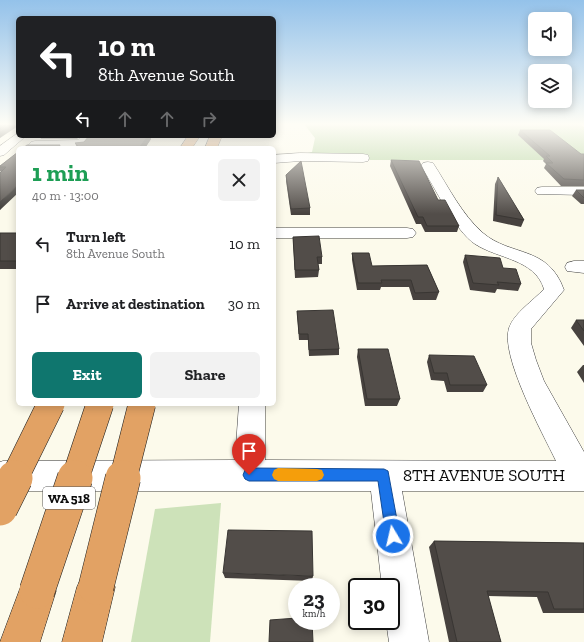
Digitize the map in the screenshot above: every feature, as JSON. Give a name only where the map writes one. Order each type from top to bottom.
[{"type":"highway","points":[[0,508],[50,406]]},
{"type":"highway","name":"WA 518","points":[[20,642],[99,406]]},
{"type":"highway","name":"WA 518","points":[[82,642],[141,406]]},
{"type":"street","points":[[276,159],[300,157],[363,158]]},
{"type":"street","points":[[428,166],[470,230],[481,240],[530,261],[547,274],[553,282],[554,290],[520,328],[519,339],[523,358],[533,385],[582,476]]},
{"type":"street","points":[[542,191],[584,191]]},
{"type":"street","points":[[276,233],[407,233]]},
{"type":"street","points":[[249,475],[252,406]]},
{"type":"street","points":[[384,475],[409,642]]},
{"type":"street","name":"8TH AVENUE SOUTH","points":[[0,476],[582,476]]},
{"type":"green space","points":[[304,154],[584,154],[584,160],[296,160],[295,156]]},
{"type":"green space","points":[[221,503],[210,642],[131,642],[155,509]]},
{"type":"building","points":[[16,154],[16,187],[0,202],[0,173],[6,167],[0,166]]},
{"type":"building","points":[[548,154],[584,154],[584,180],[564,179],[546,163],[553,163],[546,156],[550,156]]},
{"type":"building","points":[[391,160],[419,161],[438,200],[445,200],[459,226],[427,226],[423,217],[418,217]]},
{"type":"building","points":[[301,161],[310,208],[291,209],[286,175]]},
{"type":"building","points":[[498,177],[524,220],[496,215]]},
{"type":"building","points":[[576,190],[584,190],[584,198]]},
{"type":"building","points":[[0,233],[16,233],[16,261],[0,261]]},
{"type":"building","points":[[319,236],[322,257],[317,257],[319,270],[295,270],[293,237]]},
{"type":"building","points":[[352,253],[369,253],[372,266],[427,265],[439,292],[415,293],[411,280],[381,280],[382,283],[358,283]]},
{"type":"building","points":[[465,255],[500,258],[503,268],[516,269],[521,284],[497,282],[499,285],[473,283]]},
{"type":"building","points":[[333,310],[339,349],[309,350],[308,334],[299,334],[297,311]]},
{"type":"building","points":[[576,320],[584,320],[584,331]]},
{"type":"building","points":[[358,349],[388,349],[400,399],[367,399]]},
{"type":"building","points":[[429,355],[474,356],[487,385],[450,385],[447,373],[434,373]]},
{"type":"building","points":[[228,530],[312,531],[313,576],[223,573]]},
{"type":"building","points":[[434,541],[584,543],[584,609],[554,609],[548,592],[487,591],[501,642],[457,642]]},
{"type":"building","points":[[288,619],[288,630],[312,630],[313,642],[269,642],[270,620]]},
{"type":"slow traffic","points":[[278,475],[317,475]]},
{"type":"route","points":[[249,475],[384,475],[393,536]]}]
